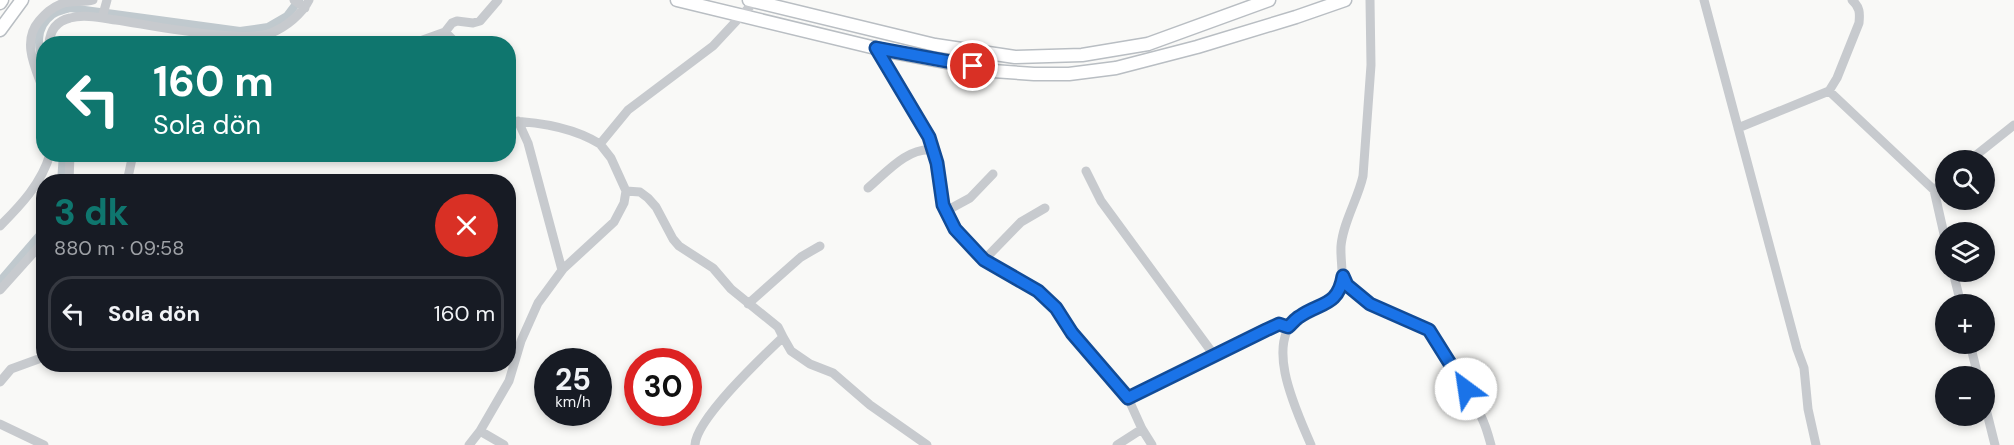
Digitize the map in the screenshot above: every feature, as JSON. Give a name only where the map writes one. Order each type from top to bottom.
[{"type":"main road","points":[[0,30],[22,0]]},
{"type":"main road","points":[[677,0],[876,48],[993,71],[1034,74],[1069,74],[1116,68],[1197,47],[1345,0]]},
{"type":"main road","points":[[752,1],[775,2],[935,45],[1016,57],[1082,55],[1148,44],[1269,0]]},
{"type":"street","points":[[36,67],[30,39],[36,24],[49,10],[64,3],[93,0]]},
{"type":"street","points":[[434,36],[445,32],[452,23],[458,21],[473,23],[480,21],[498,0]]},
{"type":"street","points":[[1371,0],[1371,65],[1363,176],[1360,192],[1343,234],[1341,253],[1343,276],[1347,285],[1370,304],[1429,330],[1477,407],[1491,445]]},
{"type":"street","points":[[1704,0],[1804,368],[1816,445]]},
{"type":"street","points":[[1738,128],[1829,91],[1837,78],[1859,23],[1858,5],[1852,0]]},
{"type":"street","points":[[600,144],[628,110],[713,46],[743,15],[752,1]]},
{"type":"street","points":[[50,36],[60,21],[103,10],[219,34],[254,36],[271,33],[292,20],[301,3]]},
{"type":"street","points":[[445,32],[449,36]]},
{"type":"street","points":[[876,48],[922,122],[937,163],[943,205],[955,229],[984,260],[1038,291],[1056,308],[1072,333],[1128,398],[1152,445]]},
{"type":"street","points":[[1829,91],[1934,190],[1941,222]]},
{"type":"street","points":[[516,122],[585,134],[600,144],[611,158],[626,190],[624,203],[614,222],[562,270],[538,303],[516,358]]},
{"type":"street","points":[[516,125],[528,143],[562,270]]},
{"type":"street","points":[[1983,150],[2014,125]]},
{"type":"street","points":[[868,188],[910,154],[925,149],[933,150]]},
{"type":"street","points":[[1086,171],[1101,201],[1214,355]]},
{"type":"street","points":[[946,211],[970,198],[993,174]]},
{"type":"street","points":[[0,226],[25,200],[36,182]]},
{"type":"street","points":[[626,190],[640,192],[648,198],[656,207],[679,246],[713,268],[731,289],[778,327],[791,351],[810,364],[832,373],[870,405],[927,445]]},
{"type":"street","points":[[984,260],[1021,222],[1045,208]]},
{"type":"street","points":[[748,304],[801,257],[820,246]]},
{"type":"street","points":[[0,290],[36,250]]},
{"type":"street","points":[[1311,445],[1284,373],[1283,345],[1288,327],[1298,317],[1336,297],[1343,276]]},
{"type":"street","points":[[1128,398],[1279,324],[1288,327]]},
{"type":"street","points":[[695,445],[708,418],[740,380],[783,337]]},
{"type":"street","points":[[0,382],[11,369],[36,360]]},
{"type":"street","points":[[469,445],[480,431],[509,381],[512,372]]},
{"type":"street","points":[[0,424],[44,445]]},
{"type":"street","points":[[1990,426],[1995,445]]},
{"type":"street","points":[[1117,445],[1142,429]]},
{"type":"street","points":[[480,431],[504,445]]},
{"type":"waterway","points":[[39,36],[46,20],[70,8],[240,31],[268,27],[287,16],[299,0]]},
{"type":"waterway","points":[[62,162],[62,174]]},
{"type":"waterway","points":[[0,281],[36,239]]},
{"type":"route","points":[[973,66],[876,48],[929,137],[937,163],[943,205],[955,229],[984,260],[1038,291],[1056,308],[1072,333],[1128,398],[1279,324],[1288,327],[1298,317],[1336,297],[1343,276],[1347,285],[1370,304],[1429,330],[1466,389]]}]
